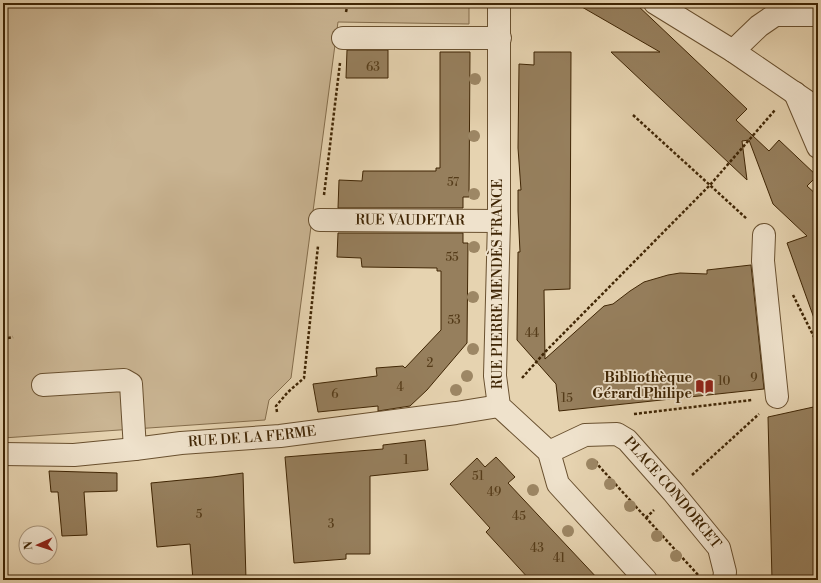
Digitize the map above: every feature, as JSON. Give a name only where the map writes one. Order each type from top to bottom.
[{"type":"street","name":"RUE PIERRE MENDÈS FRANCE","points":[[499,3],[499,221],[495,376],[499,406],[548,452],[558,484],[646,580]]},
{"type":"street","points":[[655,3],[733,51],[818,109]]},
{"type":"street","points":[[733,51],[759,26],[773,9],[818,15]]},
{"type":"street","points":[[343,38],[500,38]]},
{"type":"street","points":[[795,93],[818,147]]},
{"type":"street","name":"RUE VAUDETAR","points":[[320,220],[499,221]]},
{"type":"street","points":[[764,235],[763,261],[777,397]]},
{"type":"street","points":[[43,386],[124,380],[131,384],[135,449]]},
{"type":"street","name":"RUE DE LA FERME","points":[[3,454],[74,455],[181,443],[280,436],[499,406]]},
{"type":"street","name":"PLACE CONDORCET","points":[[548,452],[585,435],[617,434],[627,440],[673,492],[719,548],[725,572],[724,580]]},
{"type":"path","points":[[495,376],[522,378],[710,185],[785,99],[795,93],[807,89],[818,70]]},
{"type":"path","points":[[633,115],[764,235]]},
{"type":"path","points":[[3,340],[13,337]]},
{"type":"path","points":[[628,415],[777,397]]},
{"type":"path","points":[[646,518],[777,397]]},
{"type":"path","points":[[585,435],[598,465],[702,580]]},
{"type":"shaded area","points":[[3,3],[469,3],[469,24],[338,22],[291,378],[269,400],[265,420],[3,438]]},
{"type":"building","points":[[575,3],[635,3],[747,109],[736,120],[769,151],[779,140],[817,176],[807,186],[818,196],[818,320],[815,321],[787,243],[807,236],[773,204],[749,140],[742,141],[747,180],[611,52],[660,52]]},
{"type":"building","points":[[347,50],[388,50],[388,78],[346,78]]},
{"type":"building","points":[[440,52],[470,52],[469,197],[463,197],[463,208],[338,208],[339,180],[362,181],[363,171],[436,171],[436,168],[440,168]]},
{"type":"building","points":[[534,52],[571,52],[570,289],[544,290],[545,359],[604,306],[613,304],[644,282],[680,273],[707,274],[707,270],[751,265],[764,389],[559,411],[556,384],[517,340],[518,252],[520,252],[518,190],[521,190],[518,148],[519,64],[534,65]]},
{"type":"building","points":[[338,233],[463,233],[463,243],[468,243],[467,343],[427,390],[410,406],[378,411],[378,406],[318,412],[313,384],[377,376],[376,368],[403,366],[405,368],[441,330],[441,271],[437,271],[437,268],[362,267],[361,258],[337,257]]},
{"type":"building","points":[[818,406],[818,580],[772,580],[768,417]]},
{"type":"building","points":[[425,440],[428,470],[370,476],[370,554],[346,554],[346,559],[294,563],[285,457],[383,449],[383,445]]},
{"type":"building","points":[[496,457],[515,477],[508,483],[599,580],[530,580],[486,532],[490,528],[450,484],[477,458],[485,467]]},
{"type":"building","points":[[49,471],[117,473],[117,491],[84,492],[87,535],[62,536],[58,492],[51,492]]},
{"type":"building","points":[[243,473],[246,580],[193,580],[190,544],[157,547],[151,483]]},
{"type":"place","name":"Bibliothèque Gérard Philipe","points":[[705,386]]}]
